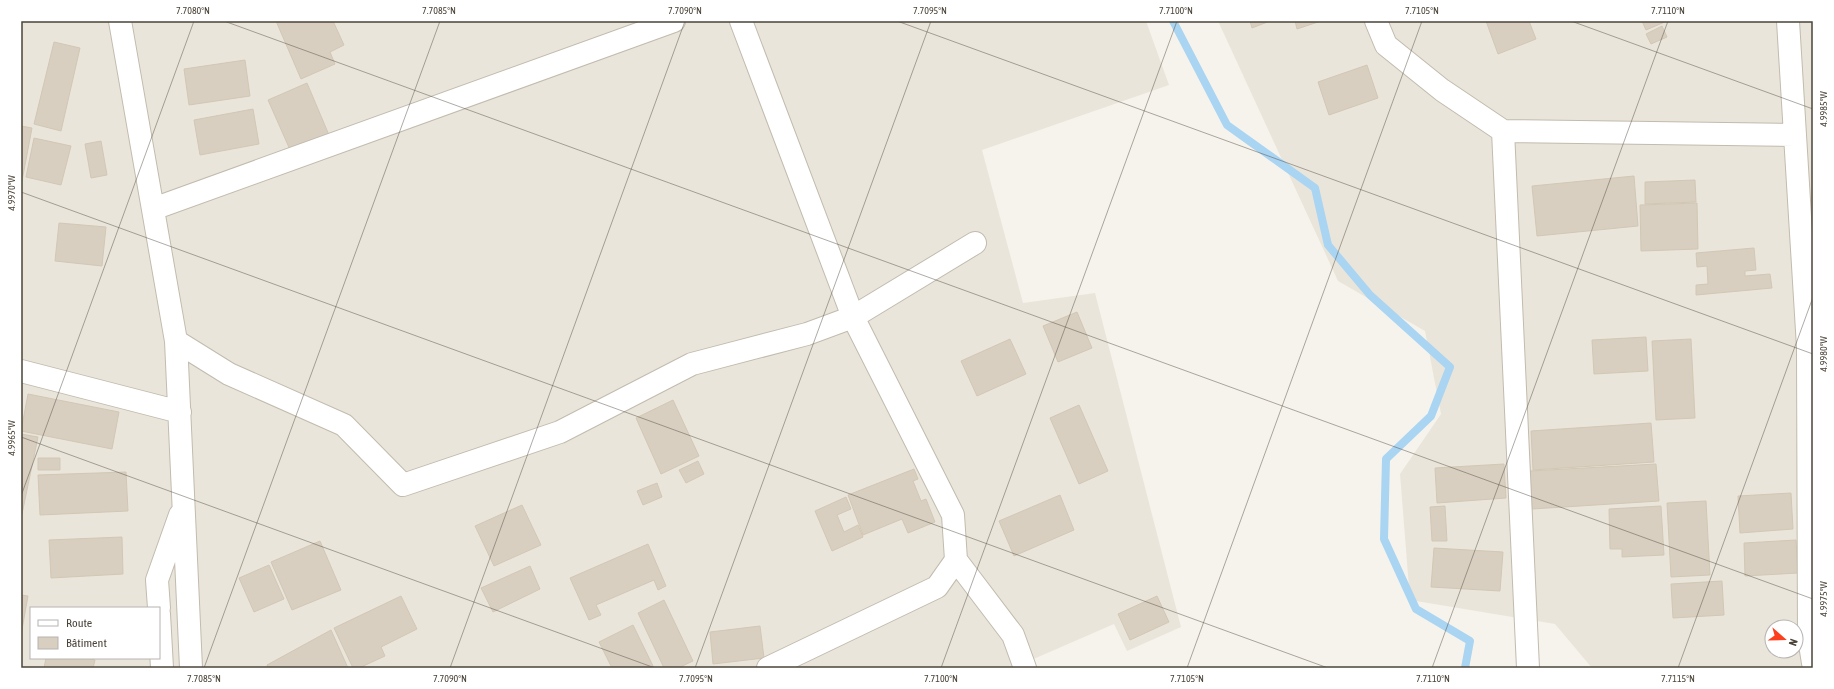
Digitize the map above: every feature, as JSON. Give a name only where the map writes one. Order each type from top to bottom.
[{"type":"street","points":[[120,21],[176,341],[191,668]]},
{"type":"street","points":[[153,209],[674,21]]},
{"type":"street","points":[[741,21],[853,316],[953,515],[956,560],[1012,635],[1026,668]]},
{"type":"street","points":[[1376,21],[1386,44],[1442,90],[1502,131],[1794,135]]},
{"type":"street","points":[[1788,21],[1808,346],[1809,638],[1813,663]]},
{"type":"street","points":[[1502,131],[1528,668]]},
{"type":"street","points":[[176,341],[229,374],[344,425],[403,485],[560,432],[692,364],[807,334],[853,316],[975,243]]},
{"type":"street","points":[[21,371],[180,412]]},
{"type":"street","points":[[159,607],[157,580],[184,504]]},
{"type":"street","points":[[768,668],[937,587],[956,560]]},
{"type":"street","points":[[160,632],[162,668]]},
{"type":"shaded area","points":[[21,21],[1146,21],[1169,85],[982,150],[1023,303],[1095,293],[1181,627],[1127,651],[1114,624],[1029,661],[1032,668],[21,668]]},
{"type":"shaded area","points":[[1218,21],[1813,21],[1813,668],[1592,668],[1555,624],[1410,600],[1400,474],[1441,414],[1425,331],[1338,281]]},
{"type":"building","points":[[276,21],[333,21],[344,45],[330,52],[335,64],[301,79]]},
{"type":"building","points":[[1250,21],[1270,21],[1252,28]]},
{"type":"building","points":[[1295,21],[1321,21],[1297,29]]},
{"type":"building","points":[[1486,21],[1529,21],[1536,39],[1498,54]]},
{"type":"building","points":[[1642,21],[1667,21],[1646,30]]},
{"type":"building","points":[[1662,26],[1667,37],[1651,44],[1646,34]]},
{"type":"building","points":[[54,42],[80,48],[61,131],[34,124]]},
{"type":"building","points":[[245,60],[250,96],[189,105],[184,69]]},
{"type":"building","points":[[1367,65],[1378,98],[1329,115],[1318,82]]},
{"type":"building","points":[[307,83],[329,135],[291,152],[268,100]]},
{"type":"building","points":[[253,109],[259,144],[200,155],[194,120]]},
{"type":"building","points":[[21,126],[32,128],[21,186]]},
{"type":"building","points":[[34,138],[71,146],[61,185],[26,177]]},
{"type":"building","points":[[101,141],[107,175],[91,178],[85,144]]},
{"type":"building","points":[[1634,176],[1638,226],[1537,236],[1532,186]]},
{"type":"building","points":[[1695,180],[1696,202],[1645,204],[1645,182]]},
{"type":"building","points":[[1697,203],[1698,249],[1641,251],[1640,205]]},
{"type":"building","points":[[59,223],[106,227],[102,266],[55,261]]},
{"type":"building","points":[[1754,248],[1756,270],[1745,271],[1745,276],[1770,274],[1772,288],[1696,295],[1696,285],[1708,284],[1707,266],[1697,267],[1696,253]]},
{"type":"building","points":[[1077,312],[1092,348],[1058,362],[1043,326]]},
{"type":"building","points":[[1646,337],[1648,371],[1594,374],[1592,340]]},
{"type":"building","points":[[1010,339],[1026,374],[977,396],[961,361]]},
{"type":"building","points":[[1691,339],[1695,418],[1656,420],[1652,341]]},
{"type":"building","points":[[28,394],[119,412],[112,449],[21,431]]},
{"type":"building","points":[[673,400],[699,456],[661,474],[636,418]]},
{"type":"building","points":[[1079,405],[1108,471],[1079,484],[1050,418]]},
{"type":"building","points":[[1651,423],[1654,462],[1533,470],[1531,431]]},
{"type":"building","points":[[21,434],[38,437],[22,514],[21,514]]},
{"type":"building","points":[[38,458],[60,458],[60,470],[38,470]]},
{"type":"building","points":[[698,461],[704,474],[686,483],[679,470]]},
{"type":"building","points":[[1504,464],[1506,498],[1437,503],[1435,468]]},
{"type":"building","points":[[1656,464],[1659,501],[1532,509],[1530,471]]},
{"type":"building","points":[[914,469],[918,479],[913,481],[921,501],[926,499],[935,522],[908,533],[902,519],[863,535],[848,495]]},
{"type":"building","points":[[126,472],[128,511],[40,515],[38,475]]},
{"type":"building","points":[[657,483],[662,497],[643,505],[637,491]]},
{"type":"building","points":[[1791,493],[1793,529],[1740,533],[1738,496]]},
{"type":"building","points":[[1060,495],[1074,530],[1014,556],[999,521]]},
{"type":"building","points":[[846,497],[851,509],[837,515],[844,532],[858,525],[863,537],[832,551],[815,511]]},
{"type":"building","points":[[1706,501],[1710,575],[1671,577],[1667,503]]},
{"type":"building","points":[[522,505],[541,545],[494,566],[475,526]]},
{"type":"building","points":[[1445,506],[1447,541],[1432,541],[1430,507]]},
{"type":"building","points":[[1661,506],[1664,555],[1622,557],[1622,549],[1610,549],[1609,509]]},
{"type":"building","points":[[122,537],[123,574],[51,578],[49,540]]},
{"type":"building","points":[[1796,540],[1798,573],[1745,576],[1744,543]]},
{"type":"building","points":[[320,541],[341,590],[292,610],[271,562]]},
{"type":"building","points":[[648,544],[666,586],[658,590],[654,580],[596,605],[601,615],[589,620],[570,578]]},
{"type":"building","points":[[1434,548],[1503,552],[1500,591],[1431,587]]},
{"type":"building","points":[[269,565],[284,599],[254,612],[239,578]]},
{"type":"building","points":[[530,566],[540,589],[493,612],[481,588]]},
{"type":"building","points":[[1722,581],[1724,615],[1673,618],[1671,584]]},
{"type":"building","points":[[21,595],[28,596],[21,635]]},
{"type":"building","points":[[401,596],[417,629],[381,647],[385,656],[359,668],[353,668],[334,628]]},
{"type":"building","points":[[1157,596],[1169,622],[1130,640],[1118,614]]},
{"type":"building","points":[[664,600],[693,661],[678,668],[664,668],[638,613]]},
{"type":"building","points":[[633,625],[654,668],[612,668],[599,642]]},
{"type":"building","points":[[760,626],[764,658],[713,664],[710,632]]},
{"type":"building","points":[[331,630],[348,668],[268,668],[267,665]]},
{"type":"building","points":[[46,659],[95,660],[93,668],[44,668]]},
{"type":"waterway","points":[[1173,21],[1227,125],[1315,188],[1328,245],[1370,295],[1450,367],[1431,416],[1386,459],[1384,539],[1416,609],[1470,641],[1465,668]]}]
